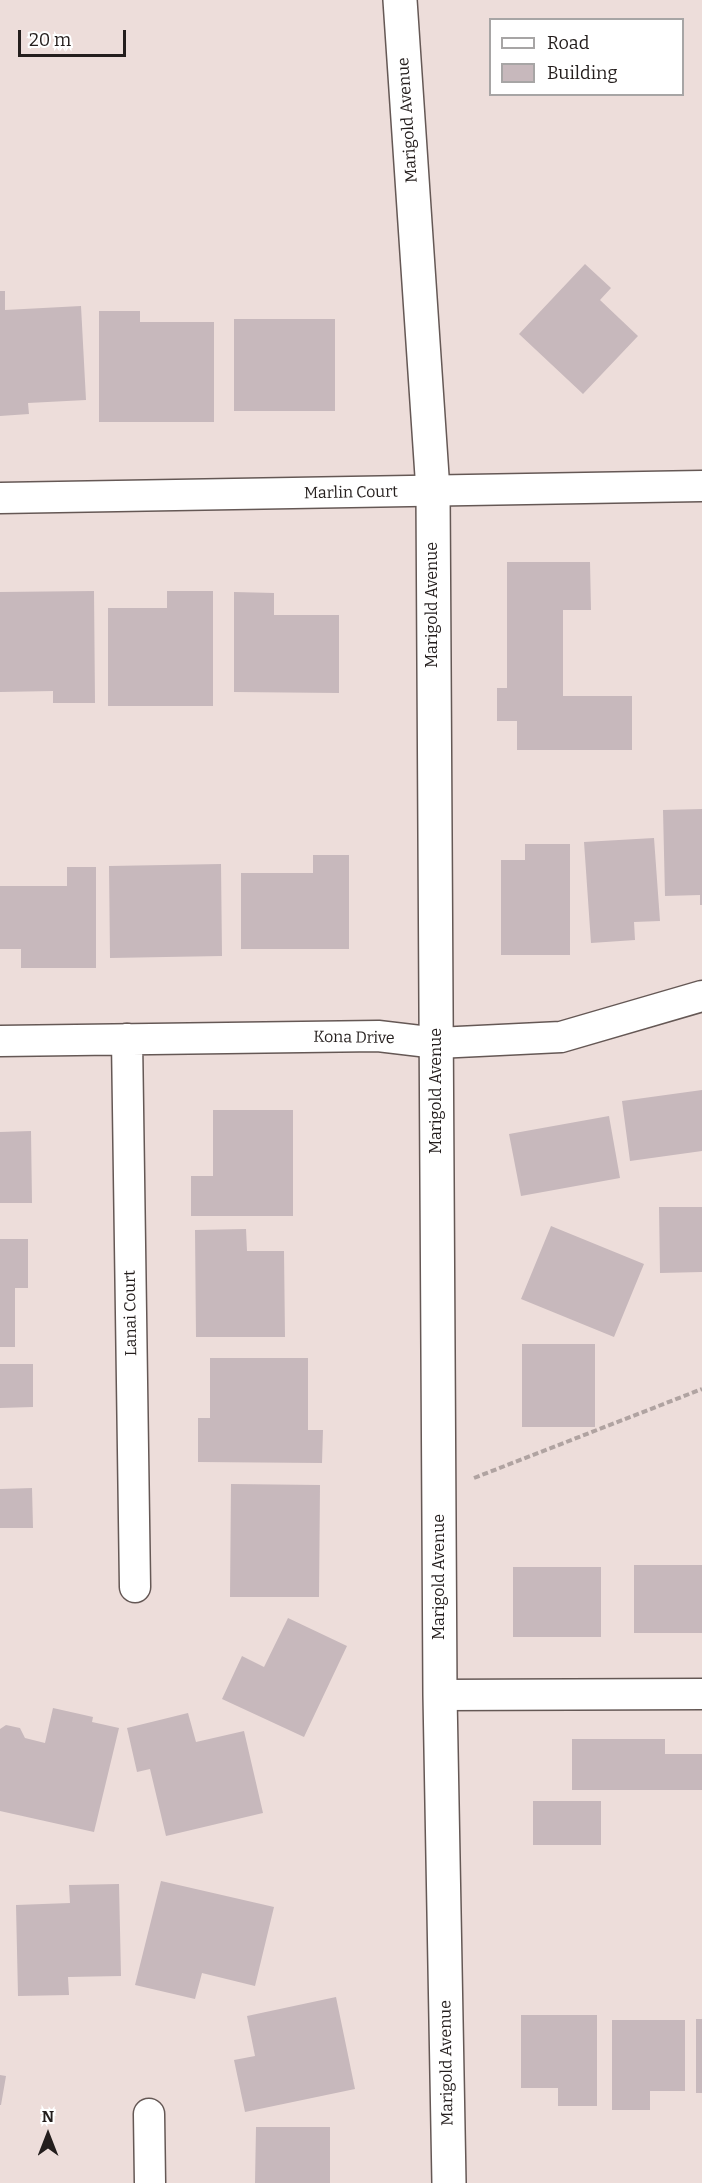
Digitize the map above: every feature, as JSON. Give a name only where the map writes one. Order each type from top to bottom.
[{"type":"street","name":"Marigold Avenue","points":[[400,0],[432,491],[440,1695],[449,2183]]},
{"type":"street","name":"Marlin Court","points":[[0,498],[702,486]]},
{"type":"street","name":"Kona Drive","points":[[0,1041],[378,1036],[437,1043],[561,1037],[702,996]]},
{"type":"street","name":"Lanai Court","points":[[128,1039],[135,1587]]},
{"type":"street","points":[[440,1695],[702,1694]]},
{"type":"street","points":[[149,2114],[150,2183]]},
{"type":"path","points":[[439,1491],[702,1389]]},
{"type":"building","points":[[585,264],[611,288],[600,300],[638,336],[583,394],[519,334]]},
{"type":"building","points":[[0,291],[5,291],[5,310],[81,306],[86,400],[28,403],[29,414],[0,416]]},
{"type":"building","points":[[99,311],[140,311],[140,322],[214,322],[214,422],[99,422]]},
{"type":"building","points":[[234,319],[335,319],[335,411],[234,411]]},
{"type":"building","points":[[507,562],[590,562],[591,610],[563,610],[563,696],[632,696],[632,750],[517,750],[517,721],[497,721],[497,688],[507,688]]},
{"type":"building","points":[[94,591],[95,703],[53,703],[53,691],[0,692],[0,592]]},
{"type":"building","points":[[167,591],[213,591],[213,706],[108,706],[108,608],[167,608]]},
{"type":"building","points":[[234,592],[274,593],[274,615],[339,615],[339,693],[234,692]]},
{"type":"building","points":[[702,809],[702,905],[700,905],[700,895],[665,896],[663,810]]},
{"type":"building","points":[[654,838],[660,921],[634,922],[635,940],[591,943],[584,842]]},
{"type":"building","points":[[525,844],[570,844],[570,955],[501,955],[501,860],[525,860]]},
{"type":"building","points":[[313,855],[349,855],[349,949],[241,949],[241,873],[313,873]]},
{"type":"building","points":[[221,864],[222,956],[110,958],[109,866]]},
{"type":"building","points":[[67,867],[96,867],[96,968],[21,968],[21,949],[0,949],[0,886],[67,886]]},
{"type":"building","points":[[702,1090],[702,1151],[630,1161],[622,1101]]},
{"type":"building","points":[[213,1110],[293,1110],[293,1216],[191,1216],[191,1176],[213,1176]]},
{"type":"building","points":[[609,1116],[620,1178],[521,1196],[509,1134]]},
{"type":"building","points":[[31,1131],[32,1203],[0,1203],[0,1132]]},
{"type":"building","points":[[659,1207],[702,1207],[702,1272],[660,1273]]},
{"type":"building","points":[[551,1226],[644,1264],[614,1337],[521,1299]]},
{"type":"building","points":[[246,1229],[247,1251],[284,1251],[285,1337],[196,1337],[195,1230]]},
{"type":"building","points":[[0,1239],[28,1239],[28,1288],[15,1288],[15,1347],[0,1347]]},
{"type":"building","points":[[522,1344],[595,1344],[595,1427],[522,1427]]},
{"type":"building","points":[[210,1358],[308,1358],[308,1430],[323,1430],[322,1463],[198,1462],[198,1418],[210,1418]]},
{"type":"building","points":[[0,1364],[33,1364],[33,1407],[0,1408]]},
{"type":"building","points":[[231,1484],[320,1485],[319,1597],[230,1597]]},
{"type":"building","points":[[32,1488],[33,1528],[0,1528],[0,1489]]},
{"type":"building","points":[[634,1565],[702,1565],[702,1633],[634,1633]]},
{"type":"building","points":[[513,1567],[601,1567],[601,1637],[513,1637]]},
{"type":"building","points":[[288,1618],[347,1646],[304,1737],[222,1699],[242,1656],[264,1667]]},
{"type":"building","points":[[53,1708],[93,1717],[92,1722],[119,1728],[94,1832],[0,1811],[0,1729],[6,1725],[20,1728],[25,1738],[45,1743]]},
{"type":"building","points":[[188,1713],[196,1742],[244,1731],[263,1813],[166,1836],[150,1769],[137,1772],[127,1728]]},
{"type":"building","points":[[572,1739],[665,1739],[665,1754],[702,1754],[702,1790],[572,1790]]},
{"type":"building","points":[[533,1801],[601,1801],[601,1845],[533,1845]]},
{"type":"building","points":[[161,1881],[274,1907],[255,1986],[202,1973],[195,1999],[135,1985]]},
{"type":"building","points":[[119,1884],[121,1976],[68,1977],[69,1995],[18,1996],[16,1905],[70,1903],[69,1885]]},
{"type":"building","points":[[336,1997],[355,2089],[245,2112],[234,2060],[255,2056],[247,2016]]},
{"type":"building","points":[[521,2015],[597,2015],[597,2106],[558,2106],[558,2088],[521,2088]]},
{"type":"building","points":[[696,2019],[702,2019],[702,2093],[696,2093]]},
{"type":"building","points":[[612,2020],[685,2020],[685,2091],[650,2091],[650,2110],[612,2110]]},
{"type":"building","points":[[0,2075],[6,2076],[1,2105],[0,2105]]},
{"type":"building","points":[[256,2127],[330,2127],[330,2183],[255,2183]]}]
